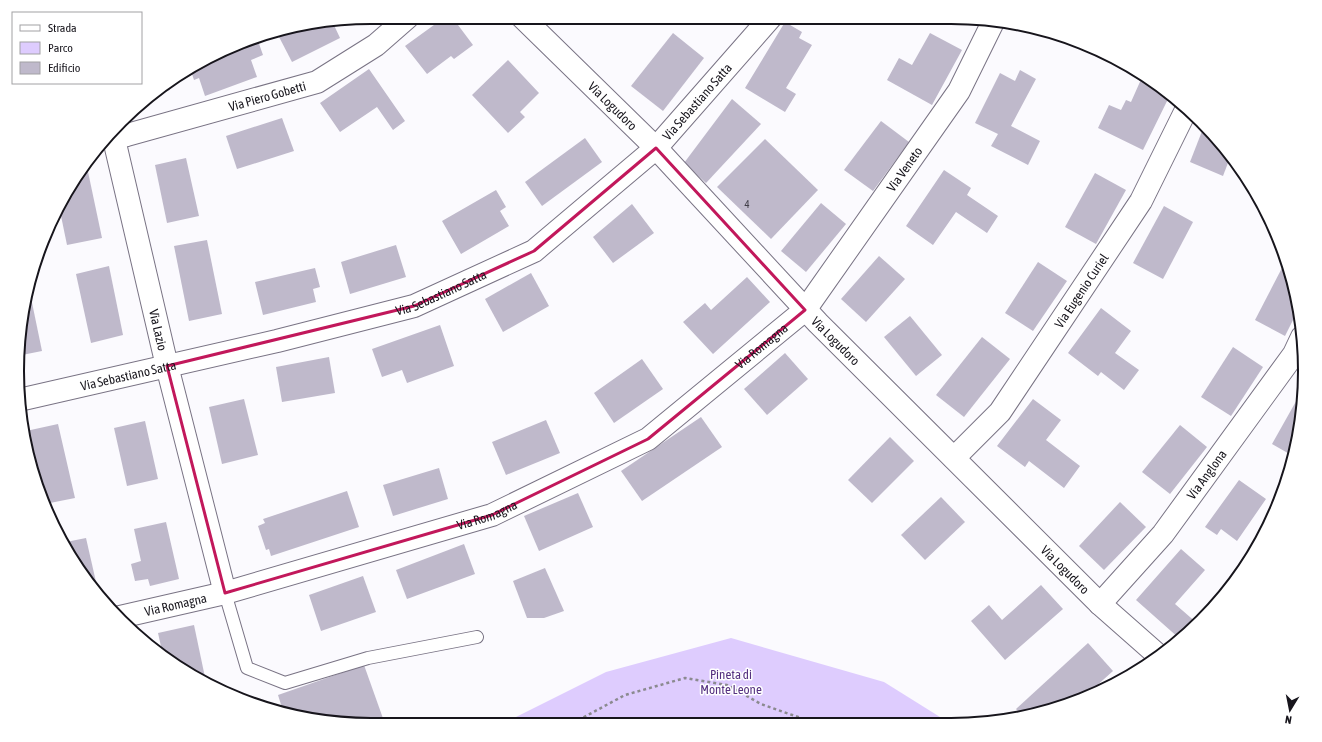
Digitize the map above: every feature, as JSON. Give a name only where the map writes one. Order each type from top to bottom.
[{"type":"street","name":"Via Piero Gobetti","points":[[116,136],[317,82],[376,45],[400,24]]},
{"type":"street","name":"Via Logudoro","points":[[529,24],[656,148],[805,310],[1100,604],[1154,652]]},
{"type":"street","name":"Via Sebastiano Satta","points":[[25,399],[277,341],[414,306],[534,251],[656,148],[766,24]]},
{"type":"street","name":"Via Veneto","points":[[805,310],[959,91],[991,27]]},
{"type":"street","name":"Via Eugenio Curiel","points":[[954,458],[1000,412],[1141,201],[1184,114]]},
{"type":"street","name":"Via Lazio","points":[[113,139],[167,366],[225,593]]},
{"type":"street","name":"Via Romagna","points":[[126,616],[225,593],[485,517],[499,511],[648,439],[805,310]]},
{"type":"street","name":"Via Anglona","points":[[1100,604],[1163,534],[1294,354],[1297,348]]},
{"type":"lane","points":[[225,593],[247,668],[285,683],[368,658],[477,637]]},
{"type":"path","points":[[584,718],[625,695],[685,678],[727,685],[761,704],[801,718]]},
{"type":"highlighted area","points":[[656,148],[805,310],[648,439],[492,515],[225,593],[167,366],[414,306],[534,251]]},
{"type":"green space","name":"Pineta di Monte Leone","points":[[731,638],[884,682],[942,718],[514,718],[606,672]]},
{"type":"building","points":[[435,24],[457,24],[473,45],[454,59],[451,56],[427,74],[405,46]]},
{"type":"building","points":[[784,24],[788,24],[802,32],[799,38],[812,45],[786,88],[796,94],[785,112],[745,88]]},
{"type":"building","points":[[335,26],[340,38],[292,62],[279,37]]},
{"type":"building","points":[[673,33],[704,58],[663,111],[631,86]]},
{"type":"building","points":[[930,33],[962,50],[932,105],[887,80],[899,58],[912,65]]},
{"type":"building","points":[[258,42],[263,55],[251,60],[257,77],[205,96],[199,78],[194,80],[192,73],[197,70],[238,50]]},
{"type":"building","points":[[508,60],[539,93],[520,112],[525,117],[508,133],[472,95]]},
{"type":"building","points":[[369,69],[405,121],[393,130],[377,107],[340,132],[320,103]]},
{"type":"building","points":[[1020,70],[1036,79],[1011,126],[1040,141],[1028,165],[991,146],[998,134],[975,123],[1000,73],[1015,81]]},
{"type":"building","points":[[1141,80],[1167,100],[1143,150],[1098,128],[1109,105],[1121,110],[1126,100],[1131,102]]},
{"type":"building","points":[[732,99],[761,124],[706,183],[684,163]]},
{"type":"building","points":[[282,118],[294,151],[237,169],[226,136]]},
{"type":"building","points":[[881,121],[909,142],[873,191],[844,170]]},
{"type":"building","points":[[1202,132],[1228,163],[1223,176],[1190,162]]},
{"type":"building","points":[[585,138],[602,162],[542,206],[525,182]]},
{"type":"building","points":[[765,139],[818,190],[771,239],[717,187]]},
{"type":"building","points":[[186,158],[199,216],[167,223],[155,165]]},
{"type":"building","points":[[944,170],[971,188],[967,195],[998,216],[987,233],[956,212],[933,245],[906,226]]},
{"type":"building","points":[[88,171],[102,238],[67,245],[61,216],[70,197]]},
{"type":"building","points":[[1095,173],[1126,190],[1096,244],[1065,227]]},
{"type":"building","points":[[496,190],[506,207],[500,211],[509,226],[461,254],[442,221]]},
{"type":"building","points":[[821,203],[846,224],[806,272],[781,251]]},
{"type":"building","points":[[632,204],[654,233],[613,263],[593,237]]},
{"type":"building","points":[[1164,206],[1193,222],[1163,279],[1133,263]]},
{"type":"building","points":[[207,240],[222,314],[189,321],[174,246]]},
{"type":"building","points":[[396,245],[406,277],[350,294],[341,262]]},
{"type":"building","points":[[879,256],[905,279],[866,322],[841,299]]},
{"type":"building","points":[[1038,262],[1067,281],[1033,331],[1005,313]]},
{"type":"building","points":[[109,266],[123,335],[91,343],[76,274]]},
{"type":"building","points":[[1282,267],[1294,319],[1285,336],[1255,320]]},
{"type":"building","points":[[315,268],[320,287],[313,289],[316,302],[263,315],[255,282]]},
{"type":"building","points":[[531,273],[549,306],[503,332],[485,299]]},
{"type":"building","points":[[747,277],[770,302],[713,354],[683,322],[705,303],[711,310]]},
{"type":"building","points":[[32,301],[42,351],[25,354],[27,326]]},
{"type":"building","points":[[1101,308],[1131,331],[1115,353],[1139,370],[1124,390],[1101,372],[1098,376],[1068,353]]},
{"type":"building","points":[[910,316],[942,355],[916,376],[884,337]]},
{"type":"building","points":[[440,325],[454,366],[407,383],[402,370],[382,377],[372,349]]},
{"type":"building","points":[[982,337],[1010,359],[964,417],[936,395]]},
{"type":"building","points":[[1233,347],[1263,367],[1231,416],[1201,397]]},
{"type":"building","points":[[785,353],[808,379],[767,415],[744,389]]},
{"type":"building","points":[[329,357],[335,393],[282,402],[276,367]]},
{"type":"building","points":[[642,359],[663,389],[614,423],[594,393]]},
{"type":"building","points":[[244,399],[258,455],[222,464],[209,407]]},
{"type":"building","points":[[1033,399],[1061,420],[1046,440],[1080,466],[1064,488],[1029,461],[1025,467],[997,446]]},
{"type":"building","points":[[1296,401],[1288,453],[1272,444]]},
{"type":"building","points":[[701,417],[722,447],[642,501],[621,471]]},
{"type":"building","points":[[546,420],[560,453],[506,475],[492,442]]},
{"type":"building","points":[[145,421],[158,479],[127,486],[114,428]]},
{"type":"building","points":[[58,424],[75,498],[50,503],[42,483],[29,430]]},
{"type":"building","points":[[1180,425],[1207,447],[1170,494],[1142,472]]},
{"type":"building","points":[[890,437],[914,461],[872,503],[848,480]]},
{"type":"building","points":[[439,468],[448,499],[393,516],[383,485]]},
{"type":"building","points":[[1239,480],[1266,499],[1237,541],[1221,529],[1217,535],[1205,527]]},
{"type":"building","points":[[347,491],[359,527],[271,556],[269,549],[266,550],[258,526],[265,523],[263,519]]},
{"type":"building","points":[[578,493],[593,527],[539,551],[524,516]]},
{"type":"building","points":[[941,497],[965,522],[925,560],[901,535]]},
{"type":"building","points":[[1120,502],[1146,527],[1104,570],[1079,546]]},
{"type":"building","points":[[166,522],[179,579],[150,586],[148,579],[135,581],[131,564],[141,561],[134,529]]},
{"type":"building","points":[[86,538],[96,582],[82,564],[69,541]]},
{"type":"building","points":[[464,544],[475,574],[407,599],[396,570]]},
{"type":"building","points":[[1181,549],[1205,570],[1175,604],[1193,619],[1176,635],[1136,600]]},
{"type":"building","points":[[545,568],[564,611],[544,618],[527,618],[513,581]]},
{"type":"building","points":[[363,576],[376,612],[321,631],[309,595]]},
{"type":"building","points":[[1041,585],[1063,609],[1005,660],[971,621],[989,605],[1002,620]]},
{"type":"building","points":[[194,625],[205,676],[178,660],[161,647],[158,633]]},
{"type":"building","points":[[1088,643],[1113,671],[1097,686],[1084,692],[1041,706],[1018,711],[1016,709]]},
{"type":"building","points":[[364,665],[383,718],[348,717],[303,711],[282,706],[278,695]]}]
